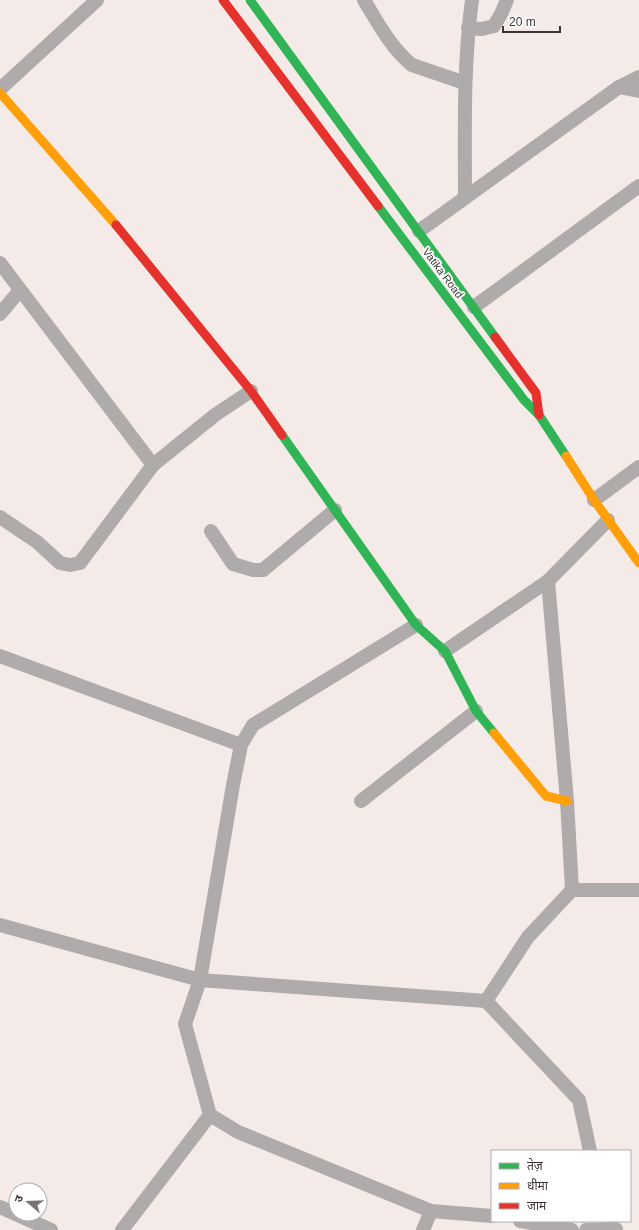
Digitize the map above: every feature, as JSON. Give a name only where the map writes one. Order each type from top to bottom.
[{"type":"street","points":[[0,89],[97,0]]},
{"type":"street","name":"Vatika Road","points":[[223,0],[258,49],[519,394],[539,415],[594,500],[639,563]]},
{"type":"street","points":[[250,0],[536,393],[539,415]]},
{"type":"street","points":[[364,0],[395,48],[405,59],[412,64],[465,83]]},
{"type":"street","points":[[464,198],[465,83],[468,28],[472,0]]},
{"type":"street","points":[[468,28],[482,29],[494,26],[507,0]]},
{"type":"street","points":[[419,231],[619,87],[639,77]]},
{"type":"street","points":[[619,87],[639,91]]},
{"type":"street","points":[[0,93],[106,212],[251,391],[416,625],[446,651],[476,711],[546,796],[567,802]]},
{"type":"street","points":[[474,307],[639,186]]},
{"type":"street","points":[[0,263],[153,465]]},
{"type":"street","points":[[0,314],[20,290]]},
{"type":"street","points":[[0,517],[36,542],[60,563],[70,565],[80,563],[153,465],[214,415],[251,391]]},
{"type":"street","points":[[594,500],[639,467]]},
{"type":"street","points":[[211,531],[233,564],[253,570],[263,570],[335,510]]},
{"type":"street","points":[[446,651],[548,581],[608,520]]},
{"type":"street","points":[[486,1001],[528,937],[572,890],[567,802],[548,581]]},
{"type":"street","points":[[416,625],[254,725],[240,745],[200,980],[185,1024],[210,1115],[238,1132],[432,1211],[491,1216]]},
{"type":"street","points":[[0,656],[240,745]]},
{"type":"street","points":[[361,801],[476,711]]},
{"type":"street","points":[[572,890],[639,890]]},
{"type":"street","points":[[0,925],[200,980],[486,1001],[579,1100],[590,1150]]},
{"type":"street","points":[[122,1230],[210,1115]]},
{"type":"street","points":[[0,1207],[51,1230]]},
{"type":"street","points":[[423,1230],[432,1211]]},
{"type":"street","points":[[526,1222],[572,1230]]},
{"type":"street","points":[[586,1230],[615,1226]]},
{"type":"traffic: fast","points":[[250,0],[495,337]]},
{"type":"traffic: fast","points":[[378,206],[524,400],[539,415],[566,456]]},
{"type":"traffic: fast","points":[[282,435],[416,625],[445,651],[476,711],[494,733]]},
{"type":"traffic: slow","points":[[0,93],[116,225]]},
{"type":"traffic: slow","points":[[566,456],[594,500],[639,563]]},
{"type":"traffic: slow","points":[[494,733],[546,796],[567,801]]},
{"type":"traffic: jam","points":[[223,0],[378,206]]},
{"type":"traffic: jam","points":[[116,225],[251,391],[282,435]]},
{"type":"traffic: jam","points":[[495,337],[536,393],[539,415]]}]
